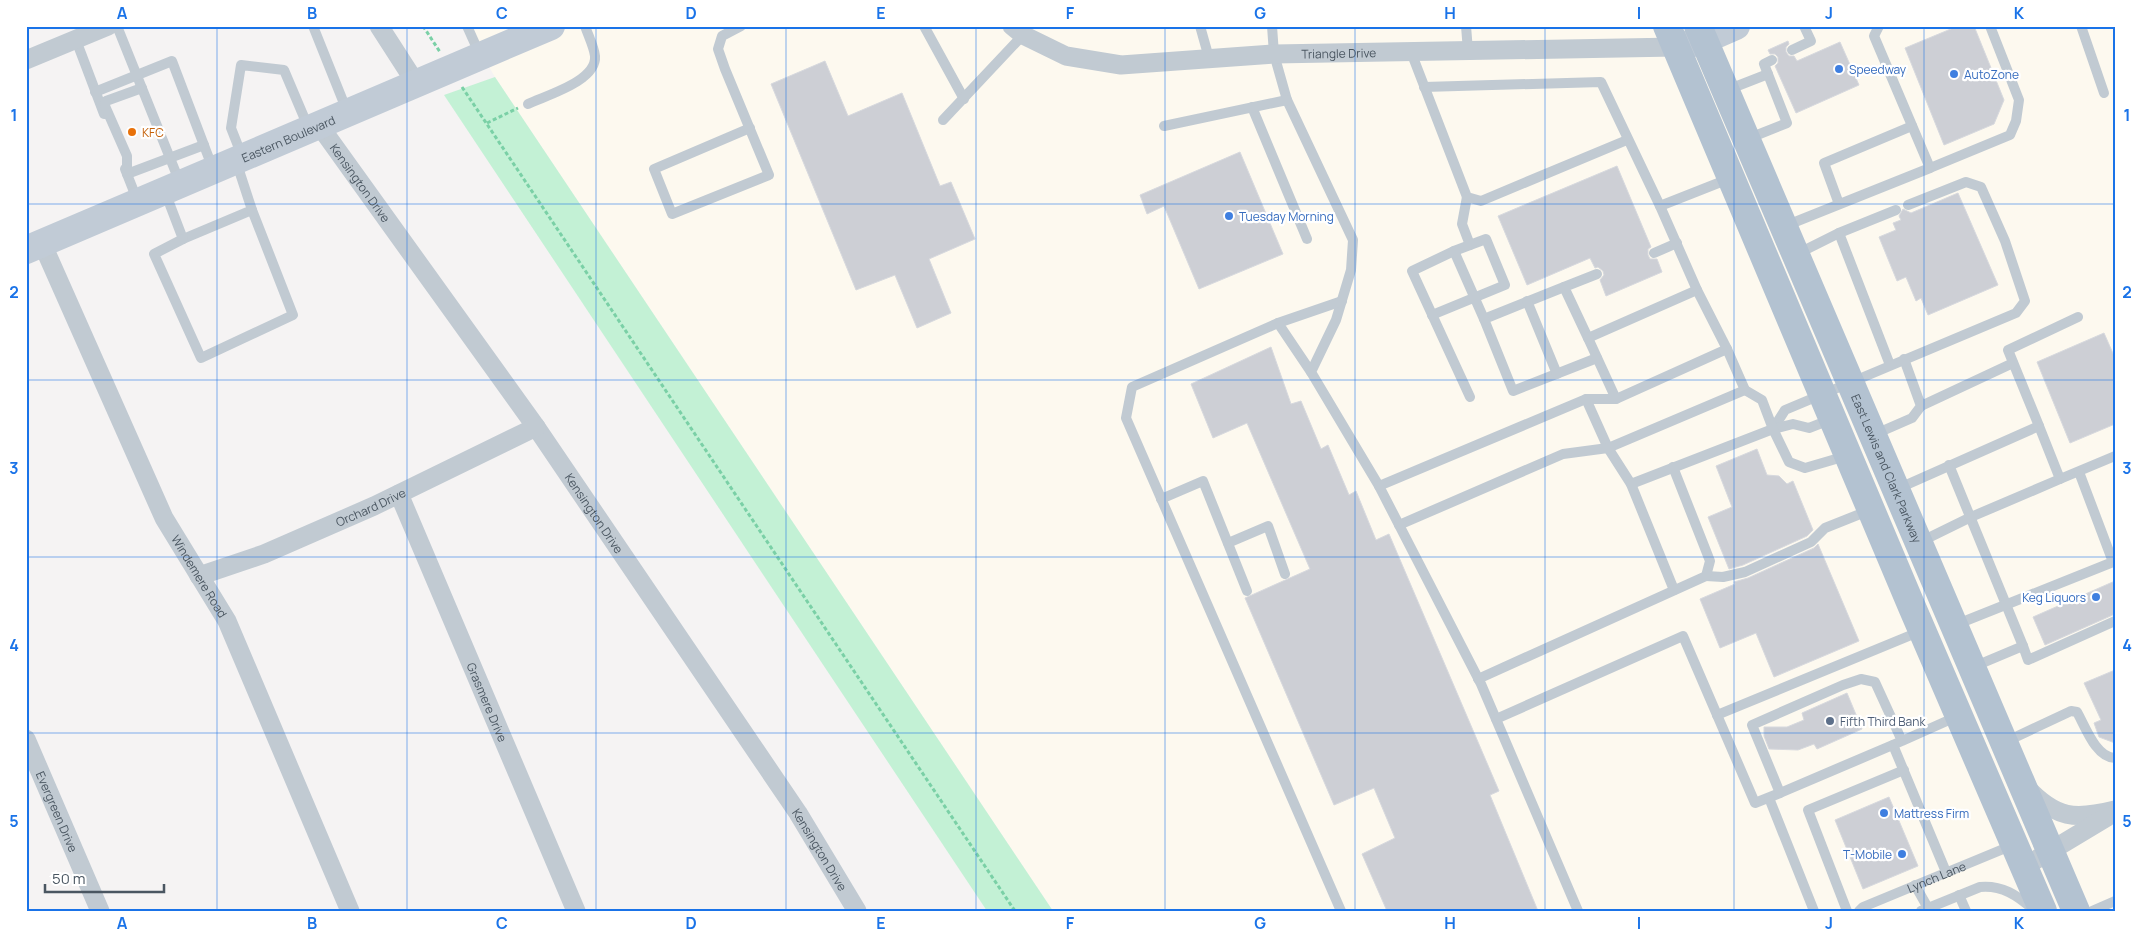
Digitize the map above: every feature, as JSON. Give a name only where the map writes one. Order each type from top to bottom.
[{"type":"main road","name":"Eastern Boulevard","points":[[34,247],[417,85],[551,26]]},
{"type":"main road","points":[[1736,26],[1672,37],[1922,631],[2043,911]]},
{"type":"main road","name":"East Lewis and Clark Parkway","points":[[1701,33],[2076,911]]},
{"type":"street","points":[[26,60],[108,26]]},
{"type":"street","points":[[379,26],[417,85]]},
{"type":"street","name":"Triangle Drive","points":[[1017,31],[1066,56],[1121,65],[1274,54],[1468,50],[1672,37]]},
{"type":"street","name":"Kensington Drive","points":[[314,128],[536,427],[798,813],[857,911]]},
{"type":"street","name":"Windemere Road","points":[[34,247],[164,518],[227,621],[350,911]]},
{"type":"street","name":"Orchard Drive","points":[[199,576],[264,554],[399,494],[536,427]]},
{"type":"street","name":"Grasmere Drive","points":[[399,494],[576,911]]},
{"type":"street","name":"Evergreen Drive","points":[[26,739],[100,911]]},
{"type":"street","name":"Lynch Lane","points":[[2020,778],[2036,798],[2068,815],[2083,816],[2115,811]]},
{"type":"street","name":"Lynch Lane","points":[[2019,856],[2051,850],[2115,811]]},
{"type":"lane","points":[[117,26],[170,158],[173,188],[183,240]]},
{"type":"lane","points":[[313,26],[348,113]]},
{"type":"lane","points":[[467,26],[480,56]]},
{"type":"lane","points":[[528,104],[587,76],[594,67],[595,56],[584,26]]},
{"type":"lane","points":[[741,26],[722,36],[718,49],[750,128],[769,175],[672,214],[654,169],[750,128]]},
{"type":"lane","points":[[924,26],[964,99]]},
{"type":"lane","points":[[1200,26],[1209,58]]},
{"type":"lane","points":[[1272,26],[1274,54],[1287,100],[1354,240],[1351,270],[1336,320],[1311,372]]},
{"type":"lane","points":[[1466,26],[1468,50]]},
{"type":"lane","points":[[1792,50],[1811,41],[1804,26]]},
{"type":"lane","points":[[1879,26],[1874,36],[1930,168]]},
{"type":"lane","points":[[1784,227],[2010,135],[2016,121],[2019,100],[1990,26]]},
{"type":"lane","points":[[2081,26],[2104,94]]},
{"type":"lane","points":[[943,120],[964,99],[1017,31]]},
{"type":"lane","points":[[76,40],[138,202]]},
{"type":"lane","points":[[1410,52],[1467,196],[1462,224],[1470,245]]},
{"type":"lane","points":[[1746,139],[1787,123],[1764,64],[1772,60]]},
{"type":"lane","points":[[95,92],[172,61],[204,145],[231,163]]},
{"type":"lane","points":[[252,210],[154,254],[201,358],[294,315],[252,210],[231,163],[231,128],[241,65],[284,70],[314,128]]},
{"type":"lane","points":[[1726,90],[1768,74]]},
{"type":"lane","points":[[1424,87],[1600,82],[1745,390],[1762,400],[1789,462],[1804,468],[1848,455]]},
{"type":"lane","points":[[127,174],[127,156],[105,106],[106,101],[142,88]]},
{"type":"lane","points":[[1164,126],[1287,100]]},
{"type":"lane","points":[[1252,107],[1307,239]]},
{"type":"lane","points":[[1839,204],[1824,164],[1912,126]]},
{"type":"lane","points":[[1467,196],[1481,201],[1627,140]]},
{"type":"lane","points":[[127,174],[204,145]]},
{"type":"lane","points":[[1660,206],[1731,178]]},
{"type":"lane","points":[[1631,484],[1773,429],[1793,424],[1809,428],[1850,382],[2016,313],[2026,301],[2005,242],[1981,187],[1966,182],[1908,205]]},
{"type":"lane","points":[[1796,254],[1839,233],[1896,210]]},
{"type":"lane","points":[[1839,233],[1890,365]]},
{"type":"lane","points":[[1432,315],[1506,285],[1486,239],[1454,251],[1412,271],[1432,315],[1470,397]]},
{"type":"lane","points":[[1654,252],[1677,243]]},
{"type":"lane","points":[[1454,251],[1513,391],[1597,358]]},
{"type":"lane","points":[[1484,319],[1597,274]]},
{"type":"lane","points":[[1564,286],[1616,399]]},
{"type":"lane","points":[[1588,338],[1697,290]]},
{"type":"lane","points":[[1341,911],[1126,418],[1132,387],[1278,323],[1342,301]]},
{"type":"lane","points":[[1527,301],[1557,374]]},
{"type":"lane","points":[[2060,479],[2008,350],[2078,318]]},
{"type":"lane","points":[[1278,323],[1311,372],[1379,486],[1478,678],[1578,911]]},
{"type":"lane","points":[[1379,486],[1586,399],[1616,399],[1727,349]]},
{"type":"lane","points":[[1904,359],[1921,406]]},
{"type":"lane","points":[[1873,435],[1912,418],[1921,406],[2013,362]]},
{"type":"lane","points":[[1399,525],[1563,454],[1608,448],[1745,390]]},
{"type":"lane","points":[[1586,399],[1608,448],[1631,484],[1674,590]]},
{"type":"lane","points":[[1773,429],[1786,410],[1827,407]]},
{"type":"lane","points":[[1896,489],[2039,426]]},
{"type":"lane","points":[[1919,542],[1971,517],[2115,456]]},
{"type":"lane","points":[[1949,466],[2028,660],[2115,621]]},
{"type":"lane","points":[[1673,467],[1710,561],[1706,576]]},
{"type":"lane","points":[[1954,625],[2114,562],[2079,472]]},
{"type":"lane","points":[[1162,499],[1203,482],[1247,591]]},
{"type":"lane","points":[[1478,678],[1706,576],[1723,577],[1745,572],[1812,542],[1825,528],[1871,510]]},
{"type":"lane","points":[[1228,544],[1268,526],[1285,574]]},
{"type":"lane","points":[[1717,715],[1922,631]]},
{"type":"lane","points":[[1496,718],[1682,636],[1755,803],[1898,743],[1959,715]]},
{"type":"lane","points":[[1972,667],[2023,646]]},
{"type":"lane","points":[[1780,793],[1752,725],[1843,685],[1861,679],[1875,682],[1898,743],[1904,770],[1946,872]]},
{"type":"lane","points":[[2004,742],[2071,711],[2077,712],[2100,751],[2110,758],[2115,758]]},
{"type":"lane","points":[[1847,911],[1808,810],[1904,770]]},
{"type":"lane","points":[[1769,798],[1814,911]]},
{"type":"lane","name":"Lynch Lane","points":[[1859,911],[1862,907],[1946,872],[2019,856]]},
{"type":"lane","points":[[1915,885],[1925,909]]},
{"type":"lane","name":"Lynch Lane","points":[[1925,909],[1980,887],[1996,887],[2020,898],[2035,911]]},
{"type":"lane","points":[[1960,895],[1966,911]]},
{"type":"lane","points":[[2092,911],[2115,901]]},
{"type":"path","points":[[423,26],[441,54]]},
{"type":"path","points":[[460,84],[1015,911]]},
{"type":"path","points":[[487,123],[528,104]]},
{"type":"shaded area","points":[[465,26],[2115,26],[2115,911],[1053,911],[495,77]]},
{"type":"green space","points":[[495,77],[1053,911],[987,911],[444,95]]},
{"type":"building","name":"AutoZone","points":[[1958,26],[1974,26],[2004,100],[1994,124],[1944,145],[1905,48]]},
{"type":"building","points":[[1788,41],[1789,44],[1786,47],[1786,52],[1789,56],[1794,56],[1797,61],[1840,42],[1859,85],[1796,113],[1775,66],[1778,63],[1778,57],[1775,54],[1770,54],[1768,50]]},
{"type":"building","points":[[825,61],[848,116],[902,93],[940,186],[951,182],[975,239],[929,259],[951,313],[917,328],[895,275],[856,290],[771,84]]},
{"type":"building","points":[[1240,152],[1283,254],[1199,289],[1164,206],[1147,214],[1140,195]]},
{"type":"building","points":[[1617,166],[1651,247],[1648,249],[1648,255],[1650,259],[1657,259],[1662,272],[1606,296],[1600,280],[1604,275],[1603,271],[1598,267],[1595,268],[1590,258],[1527,285],[1498,216]]},
{"type":"building","points":[[1958,193],[1998,285],[1928,315],[1921,298],[1916,301],[1906,277],[1897,281],[1879,237],[1896,230],[1893,223],[1901,220],[1899,216],[1903,209],[1911,213]]},
{"type":"building","points":[[2104,333],[2115,358],[2115,424],[2070,443],[2037,362]]},
{"type":"building","points":[[1271,347],[1291,404],[1301,401],[1321,449],[1328,445],[1349,495],[1356,491],[1376,540],[1389,534],[1499,791],[1490,795],[1538,911],[1387,911],[1362,854],[1395,838],[1374,788],[1334,805],[1245,598],[1310,569],[1247,423],[1213,438],[1191,384]]},
{"type":"building","points":[[1757,449],[1767,475],[1779,476],[1787,484],[1793,481],[1813,530],[1807,536],[1743,565],[1729,569],[1708,517],[1732,507],[1716,466]]},
{"type":"building","points":[[1818,544],[1859,641],[1774,677],[1756,633],[1720,648],[1700,599],[1735,584],[1734,582],[1748,578],[1814,548]]},
{"type":"building","name":"Keg Liquors","points":[[2115,581],[2115,614],[2045,645],[2033,617]]},
{"type":"building","points":[[2115,670],[2115,743],[2099,737],[2094,723],[2101,720],[2084,683]]},
{"type":"building","name":"Fifth Third Bank","points":[[1847,693],[1862,729],[1817,749],[1814,744],[1798,750],[1769,749],[1764,736],[1764,727],[1787,727],[1804,720],[1802,713]]},
{"type":"building","points":[[1889,797],[1918,866],[1863,889],[1835,820]]},
{"type":"place","name":"Speedway","points":[[1839,69]]},
{"type":"place","name":"AutoZone","points":[[1954,74]]},
{"type":"place","name":"KFC","points":[[132,132]]},
{"type":"place","name":"Tuesday Morning","points":[[1229,216]]},
{"type":"place","name":"Keg Liquors","points":[[2096,597]]},
{"type":"place","name":"Fifth Third Bank","points":[[1830,721]]},
{"type":"place","name":"Mattress Firm","points":[[1884,813]]},
{"type":"place","name":"T-Mobile","points":[[1902,854]]}]
